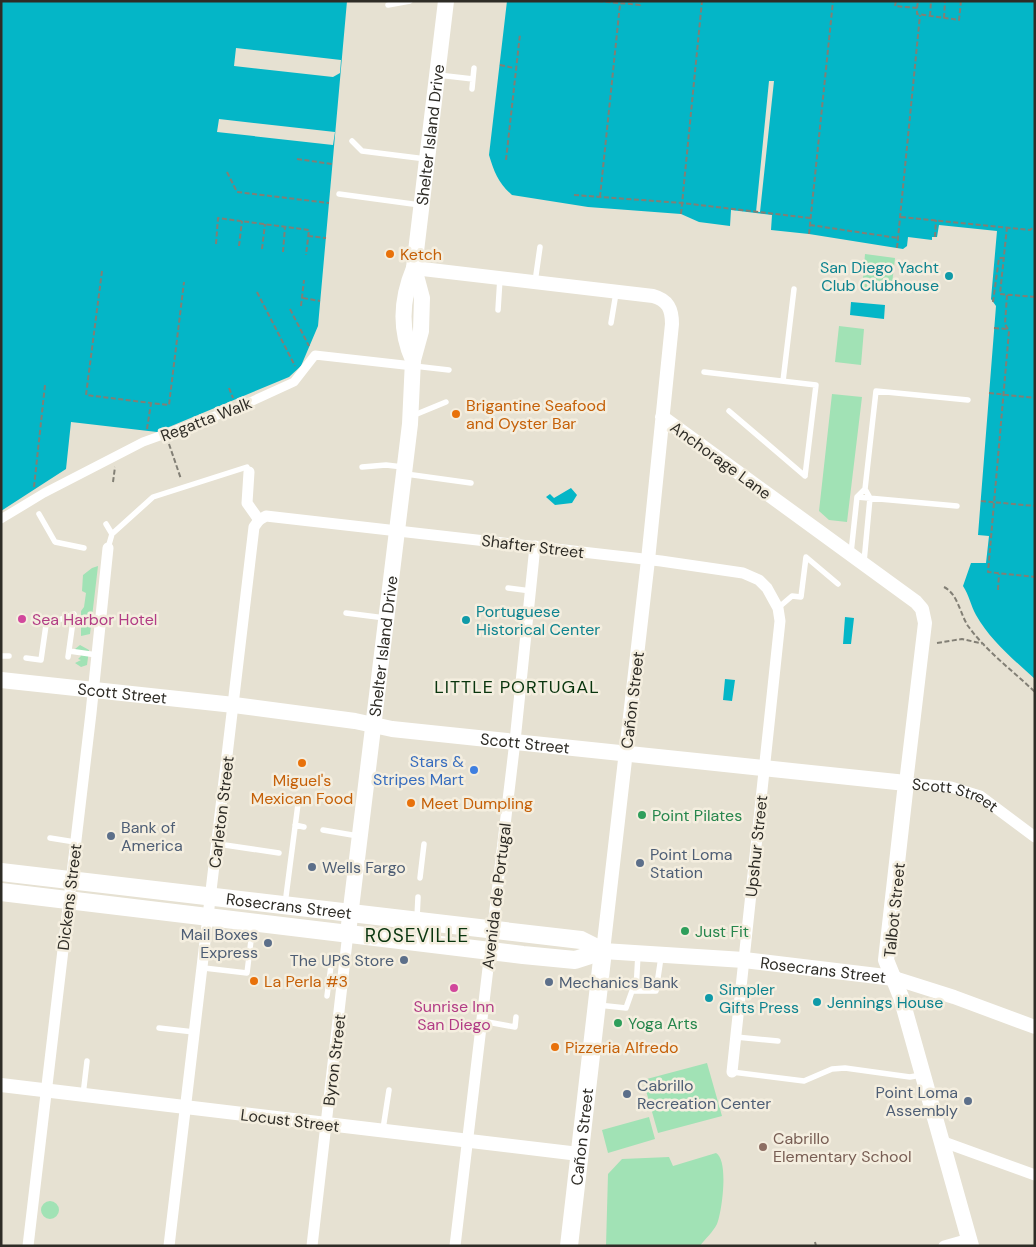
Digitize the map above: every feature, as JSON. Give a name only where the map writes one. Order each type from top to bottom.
[{"type":"main road","name":"Shelter Island Drive","points":[[348,933],[398,532],[410,417],[413,363],[421,331],[422,298],[414,268],[446,1]]},
{"type":"main road","name":"Scott Street","points":[[1,680],[234,705],[374,724],[392,729],[906,783]]},
{"type":"main road","name":"Talbot Street","points":[[906,783],[886,960],[894,978],[970,1242]]},
{"type":"main road","name":"Rosecrans Street","points":[[1,872],[581,940],[603,951]]},
{"type":"main road","name":"Rosecrans Street","points":[[1,892],[575,960],[603,951],[638,952],[744,960],[894,978]]},
{"type":"main road","name":"Cañon Street","points":[[569,1246],[603,951]]},
{"type":"street","name":"Anchorage Lane","points":[[414,268],[657,297],[666,302],[671,309],[672,324],[662,418],[864,562],[916,602],[922,609],[925,624]]},
{"type":"street","name":"Regatta Walk","points":[[1,519],[44,493],[143,442],[237,408],[294,382],[315,355],[413,363]]},
{"type":"street","name":"Cañon Street","points":[[603,951],[648,560],[662,418]]},
{"type":"street","points":[[248,470],[247,503],[259,520]]},
{"type":"street","name":"Shafter Street","points":[[259,520],[266,516],[535,546],[743,573],[759,580],[767,588],[778,608],[780,621]]},
{"type":"street","name":"Carleton Street","points":[[169,1246],[204,968],[254,527],[259,520]]},
{"type":"street","name":"Avenida de Portugal","points":[[455,1246],[515,741],[535,546]]},
{"type":"street","name":"Dickens Street","points":[[28,1246],[76,842],[108,548]]},
{"type":"street","name":"Upshur Street","points":[[732,1072],[780,621]]},
{"type":"street","name":"Talbot Street","points":[[906,783],[925,624]]},
{"type":"street","name":"Scott Street","points":[[906,783],[951,787],[980,796],[1035,837]]},
{"type":"street","name":"Byron Street","points":[[312,1246],[348,933]]},
{"type":"street","name":"Rosecrans Street","points":[[894,978],[954,997],[1035,1027]]},
{"type":"street","name":"Locust Street","points":[[1,1085],[579,1154]]},
{"type":"street","points":[[941,1141],[1035,1175]]},
{"type":"street","points":[[944,1246],[970,1242]]},
{"type":"lane","points":[[388,5],[410,1]]},
{"type":"lane","points":[[472,89],[474,68]]},
{"type":"lane","points":[[438,75],[473,79]]},
{"type":"lane","points":[[352,141],[362,151],[428,159]]},
{"type":"lane","points":[[339,194],[422,205]]},
{"type":"lane","points":[[534,282],[540,247]]},
{"type":"lane","points":[[498,310],[500,278]]},
{"type":"lane","points":[[783,381],[794,288]]},
{"type":"lane","points":[[610,323],[616,292]]},
{"type":"lane","points":[[413,363],[449,370]]},
{"type":"lane","points":[[704,372],[816,385],[805,476],[729,411]]},
{"type":"lane","points":[[864,562],[870,498],[865,489],[876,391],[968,400]]},
{"type":"lane","points":[[410,417],[446,402]]},
{"type":"lane","points":[[362,468],[386,465],[404,471],[471,482]]},
{"type":"lane","points":[[108,548],[112,534],[153,497],[248,470]]},
{"type":"lane","points":[[851,553],[857,497],[865,489]]},
{"type":"lane","points":[[857,497],[956,506]]},
{"type":"lane","points":[[39,514],[55,542],[84,548]]},
{"type":"lane","points":[[106,524],[112,534]]},
{"type":"lane","points":[[778,608],[792,596],[801,597],[806,557],[838,584]]},
{"type":"lane","points":[[508,588],[531,591]]},
{"type":"lane","points":[[346,613],[388,618]]},
{"type":"lane","points":[[26,658],[41,660],[46,624],[74,614],[69,654],[97,656]]},
{"type":"lane","points":[[1,656],[9,656]]},
{"type":"lane","points":[[285,906],[298,804]]},
{"type":"lane","points":[[295,826],[304,827]]},
{"type":"lane","points":[[323,830],[360,836]]},
{"type":"lane","points":[[50,838],[76,842]]},
{"type":"lane","points":[[218,844],[279,853]]},
{"type":"lane","points":[[420,878],[424,844]]},
{"type":"lane","points":[[416,921],[418,897]]},
{"type":"lane","points":[[204,968],[247,973],[254,921]]},
{"type":"lane","points":[[596,1005],[628,1006],[631,992],[636,988],[638,952]]},
{"type":"lane","points":[[599,981],[625,984],[652,992],[658,990],[661,954]]},
{"type":"lane","points":[[327,996],[332,958]]},
{"type":"lane","points":[[330,973],[344,976]]},
{"type":"lane","points":[[617,990],[618,983]]},
{"type":"lane","points":[[625,984],[625,991]]},
{"type":"lane","points":[[482,1021],[515,1027],[516,1017]]},
{"type":"lane","points":[[159,1028],[196,1032]]},
{"type":"lane","points":[[736,1036],[778,1041]]},
{"type":"lane","points":[[83,1095],[87,1061]]},
{"type":"lane","points":[[732,1072],[804,1081],[832,1069],[845,1068],[910,1077],[922,1075]]},
{"type":"lane","points":[[383,1131],[389,1090]]},
{"type":"path","points":[[598,1],[640,6],[640,1]]},
{"type":"path","points":[[681,214],[702,1]]},
{"type":"path","points":[[809,234],[833,1]]},
{"type":"path","points":[[896,1],[895,6],[917,8]]},
{"type":"path","points":[[918,1],[917,14],[959,20],[961,1]]},
{"type":"path","points":[[930,16],[932,1]]},
{"type":"path","points":[[944,18],[946,1]]},
{"type":"path","points":[[600,197],[620,4]]},
{"type":"path","points":[[897,248],[920,14]]},
{"type":"path","points":[[506,160],[520,34]]},
{"type":"path","points":[[500,64],[515,68]]},
{"type":"path","points":[[297,159],[332,164]]},
{"type":"path","points":[[227,172],[237,192],[328,203]]},
{"type":"path","points":[[574,195],[682,203],[810,218]]},
{"type":"path","points":[[900,217],[1030,230],[1035,226]]},
{"type":"path","points":[[216,244],[218,218],[309,230],[306,255]]},
{"type":"path","points":[[935,237],[936,220]]},
{"type":"path","points":[[239,246],[242,222]]},
{"type":"path","points":[[262,249],[265,224]]},
{"type":"path","points":[[810,226],[898,238]]},
{"type":"path","points":[[283,252],[285,227]]},
{"type":"path","points":[[1007,227],[1000,294],[1035,297]]},
{"type":"path","points":[[308,236],[326,238]]},
{"type":"path","points":[[993,302],[999,258],[1004,258]]},
{"type":"path","points":[[102,271],[86,395],[169,405],[184,282]]},
{"type":"path","points":[[301,306],[304,280]]},
{"type":"path","points":[[257,292],[297,370]]},
{"type":"path","points":[[1008,295],[1004,324],[1008,329],[992,501],[988,572],[1035,577]]},
{"type":"path","points":[[302,298],[320,301]]},
{"type":"path","points":[[290,309],[309,346]]},
{"type":"path","points":[[994,328],[1008,329]]},
{"type":"path","points":[[33,489],[45,385]]},
{"type":"path","points":[[229,388],[234,400]]},
{"type":"path","points":[[989,393],[1035,398]]},
{"type":"path","points":[[146,431],[151,403]]},
{"type":"path","points":[[166,434],[184,488]]},
{"type":"path","points":[[981,500],[1035,506]]},
{"type":"path","points":[[998,590],[1000,574]]},
{"type":"path","points":[[944,586],[952,592],[968,625],[984,644],[1035,692]]},
{"type":"path","points":[[937,643],[962,639],[984,644]]},
{"type":"path","points":[[815,1242],[816,1246]]},
{"type":"green space","points":[[865,254],[895,258],[891,293],[882,293],[882,286],[872,284],[870,292],[862,290]]},
{"type":"green space","points":[[839,326],[864,329],[861,365],[835,362]]},
{"type":"green space","points":[[832,394],[862,397],[847,522],[829,520],[819,511]]},
{"type":"green space","points":[[98,566],[90,634],[81,636],[81,611],[84,607],[86,593],[82,591],[83,575]]},
{"type":"green space","points":[[80,645],[89,650],[87,665],[81,667],[75,663],[81,660],[78,659],[81,656],[75,649]]},
{"type":"green space","points":[[707,1063],[722,1116],[658,1133],[643,1080]]},
{"type":"green space","points":[[649,1117],[655,1139],[608,1153],[602,1130]]},
{"type":"green space","points":[[716,1153],[720,1158],[723,1175],[721,1209],[717,1224],[700,1246],[606,1246],[608,1174],[622,1159],[669,1157],[673,1166]]},
{"type":"green space","points":[[50,1201],[56,1204],[59,1210],[56,1216],[50,1219],[44,1216],[41,1210],[44,1204]]},
{"type":"water","points":[[1,1],[347,1],[318,326],[301,366],[289,377],[157,432],[71,422],[66,469],[1,511]]},
{"type":"water","points":[[507,1],[1035,1],[1035,679],[988,633],[976,615],[963,586],[971,563],[986,563],[989,536],[978,535],[996,306],[991,299],[997,231],[939,225],[937,237],[932,237],[932,240],[908,237],[907,246],[903,249],[771,230],[772,215],[731,210],[730,226],[699,222],[681,214],[588,207],[512,195],[497,177],[489,155]]},
{"type":"water","points":[[851,302],[885,305],[884,319],[850,315]]},
{"type":"water","points":[[571,488],[577,495],[572,503],[555,505],[546,497],[550,494],[554,498]]},
{"type":"water","points":[[845,617],[854,618],[851,644],[843,644]]},
{"type":"water","points":[[725,679],[735,680],[732,701],[723,700]]},
{"type":"pier","points":[[236,48],[341,60],[340,73],[333,77],[234,66]]},
{"type":"pier","points":[[769,81],[774,81],[760,212],[756,212]]},
{"type":"pier","points":[[219,119],[335,132],[333,145],[217,132]]},
{"type":"place","name":"Ketch","points":[[390,254]]},
{"type":"place","name":"San Diego Yacht Club Clubhouse","points":[[949,276]]},
{"type":"place","name":"Brigantine Seafood and Oyster Bar","points":[[456,414]]},
{"type":"place","name":"Sea Harbor Hotel","points":[[22,619]]},
{"type":"place","name":"Portuguese Historical Center","points":[[466,620]]},
{"type":"place","name":"Miguel's Mexican Food","points":[[302,763]]},
{"type":"place","name":"Stars & Stripes Mart","points":[[474,770]]},
{"type":"place","name":"Meet Dumpling","points":[[411,803]]},
{"type":"place","name":"Point Pilates","points":[[642,815]]},
{"type":"place","name":"Bank of America","points":[[111,836]]},
{"type":"place","name":"Point Loma Station","points":[[640,863]]},
{"type":"place","name":"Wells Fargo","points":[[312,867]]},
{"type":"place","name":"Just Fit","points":[[685,931]]},
{"type":"place","name":"Mail Boxes Express","points":[[268,943]]},
{"type":"place","name":"The UPS Store","points":[[404,960]]},
{"type":"place","name":"La Perla #3","points":[[254,981]]},
{"type":"place","name":"Mechanics Bank","points":[[549,982]]},
{"type":"place","name":"Sunrise Inn San Diego","points":[[454,988]]},
{"type":"place","name":"Simpler Gifts Press","points":[[709,998]]},
{"type":"place","name":"Jennings House","points":[[817,1002]]},
{"type":"place","name":"Yoga Arts","points":[[618,1023]]},
{"type":"place","name":"Pizzeria Alfredo","points":[[555,1047]]},
{"type":"place","name":"Cabrillo Recreation Center","points":[[627,1094]]},
{"type":"place","name":"Point Loma Assembly","points":[[968,1101]]},
{"type":"place","name":"Cabrillo Elementary School","points":[[763,1147]]},
{"type":"district","name":"LITTLE PORTUGAL","points":[[517,687]]},
{"type":"district","name":"ROSEVILLE","points":[[417,935]]}]
